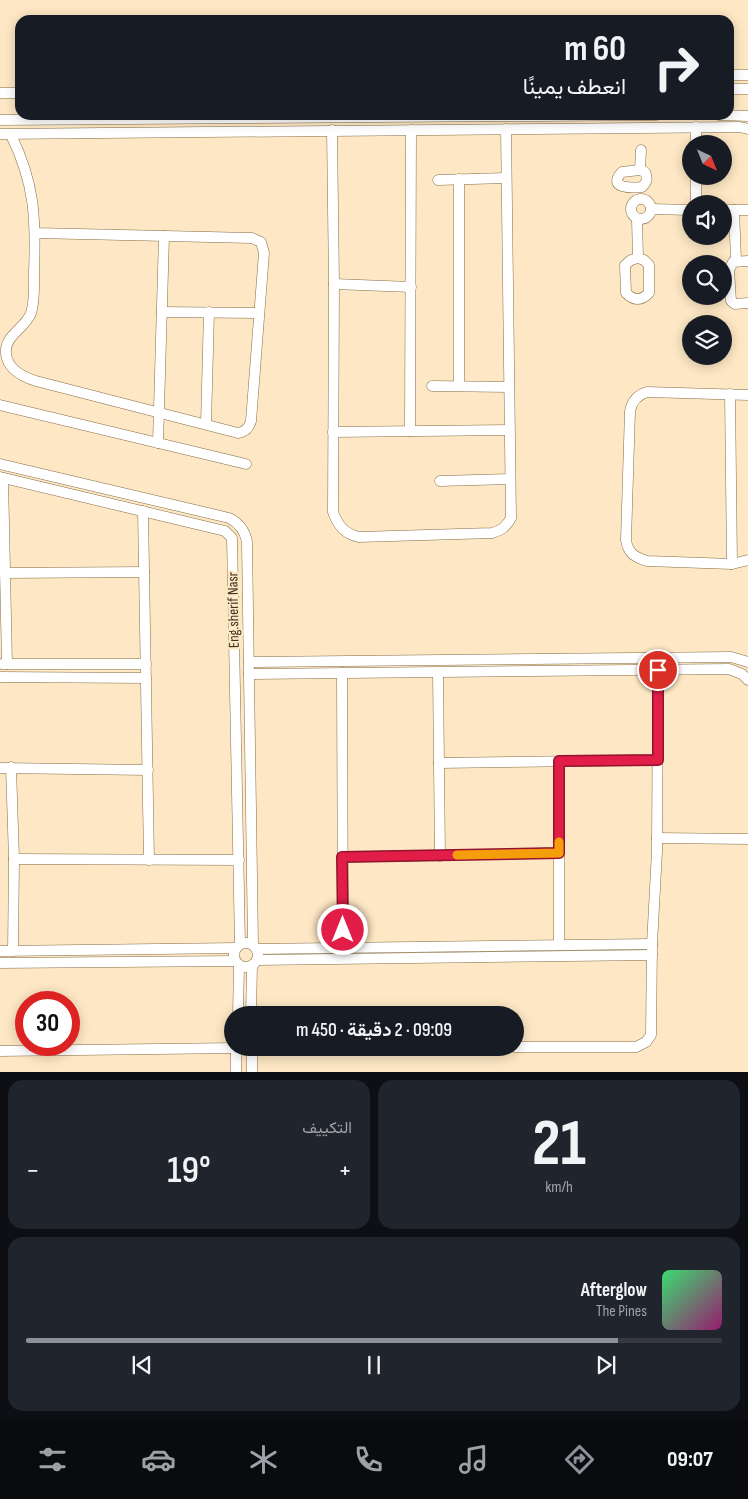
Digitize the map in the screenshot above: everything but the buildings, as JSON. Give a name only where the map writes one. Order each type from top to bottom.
[{"type":"street","points":[[734,75],[748,75]]},
{"type":"street","points":[[734,89],[748,89]]},
{"type":"street","points":[[0,93],[15,93]]},
{"type":"street","points":[[0,134],[744,128],[744,116]]},
{"type":"street","points":[[0,120],[15,120]]},
{"type":"street","points":[[696,128],[696,135]]},
{"type":"street","points":[[332,130],[334,284],[333,512],[340,527],[354,536],[492,533],[501,530],[507,525],[510,518],[506,129]]},
{"type":"street","points":[[410,431],[411,130]]},
{"type":"street","points":[[11,135],[28,177],[34,206],[36,233],[32,308],[26,322],[7,344],[6,354],[10,365],[22,376],[36,381],[238,433],[246,430],[250,424],[264,253],[260,242],[252,238],[36,233]]},
{"type":"street","points":[[640,170],[641,150]]},
{"type":"street","points":[[640,170],[645,172],[647,178],[646,183],[642,187],[624,188],[620,186],[618,181],[622,172],[640,170]]},
{"type":"street","points":[[438,180],[506,178]]},
{"type":"street","points":[[459,179],[459,386]]},
{"type":"street","points":[[634,188],[635,201],[632,204],[631,213],[637,219],[642,220],[647,218],[651,209]]},
{"type":"street","points":[[635,201],[647,202],[651,209]]},
{"type":"street","points":[[651,209],[682,210]]},
{"type":"street","points":[[732,210],[748,210]]},
{"type":"street","points":[[637,219],[638,258]]},
{"type":"street","points":[[732,231],[736,260]]},
{"type":"street","points":[[158,443],[164,236]]},
{"type":"street","points":[[748,261],[736,260],[731,263],[729,270],[730,298],[735,304],[748,303]]},
{"type":"street","points":[[334,284],[410,287]]},
{"type":"street","points":[[162,312],[259,313]]},
{"type":"street","points":[[206,424],[209,312]]},
{"type":"street","points":[[432,386],[509,387]]},
{"type":"street","points":[[748,395],[647,392],[636,398],[630,411],[626,540],[630,553],[634,557],[646,561],[732,564],[748,560]]},
{"type":"street","points":[[730,394],[732,564]]},
{"type":"street","points":[[0,405],[246,464]]},
{"type":"street","points":[[333,432],[509,430]]},
{"type":"street","name":"Eng.sherif Nasr","points":[[0,464],[229,518],[240,526],[245,533],[247,542],[250,770],[255,947]]},
{"type":"street","points":[[146,664],[3,664],[5,574],[2,477],[225,531],[232,538],[239,860],[238,946],[233,956],[237,963],[238,1006]]},
{"type":"street","points":[[440,481],[510,479]]},
{"type":"street","points":[[67,493],[70,481]]},
{"type":"street","points":[[143,511],[149,860]]},
{"type":"street","points":[[5,574],[144,572]]},
{"type":"street","points":[[249,662],[732,657],[748,662]]},
{"type":"street","points":[[249,674],[729,669],[742,674],[748,680]]},
{"type":"street","points":[[524,1047],[636,1047],[643,1044],[651,1034],[652,949],[657,838],[658,670]]},
{"type":"street","points":[[342,673],[343,959]]},
{"type":"street","points":[[438,673],[440,856]]},
{"type":"street","points":[[0,677],[146,678]]},
{"type":"street","points":[[439,763],[658,760]]},
{"type":"street","points":[[559,761],[559,945]]},
{"type":"street","points":[[11,767],[14,859],[13,951]]},
{"type":"street","points":[[0,768],[148,770]]},
{"type":"street","points":[[237,770],[250,770]]},
{"type":"street","points":[[657,838],[748,840]]},
{"type":"street","points":[[342,857],[559,853]]},
{"type":"street","points":[[14,859],[239,860]]},
{"type":"street","points":[[0,951],[238,946],[246,943],[255,947],[343,948],[571,945],[652,949]]},
{"type":"street","points":[[570,956],[571,945]]},
{"type":"street","points":[[252,1006],[255,963],[258,953],[255,947]]},
{"type":"street","points":[[0,963],[237,963],[246,967],[255,963],[343,959],[570,956],[652,949]]},
{"type":"street","points":[[108,950],[108,962]]},
{"type":"street","points":[[0,1051],[224,1048]]},
{"type":"street","points":[[236,1056],[236,1072]]},
{"type":"street","points":[[252,1056],[252,1072]]},
{"type":"slow traffic","points":[[457,855],[559,853],[559,842]]},
{"type":"route","points":[[343,930],[342,857],[559,853],[559,761],[658,760],[658,670]]}]
